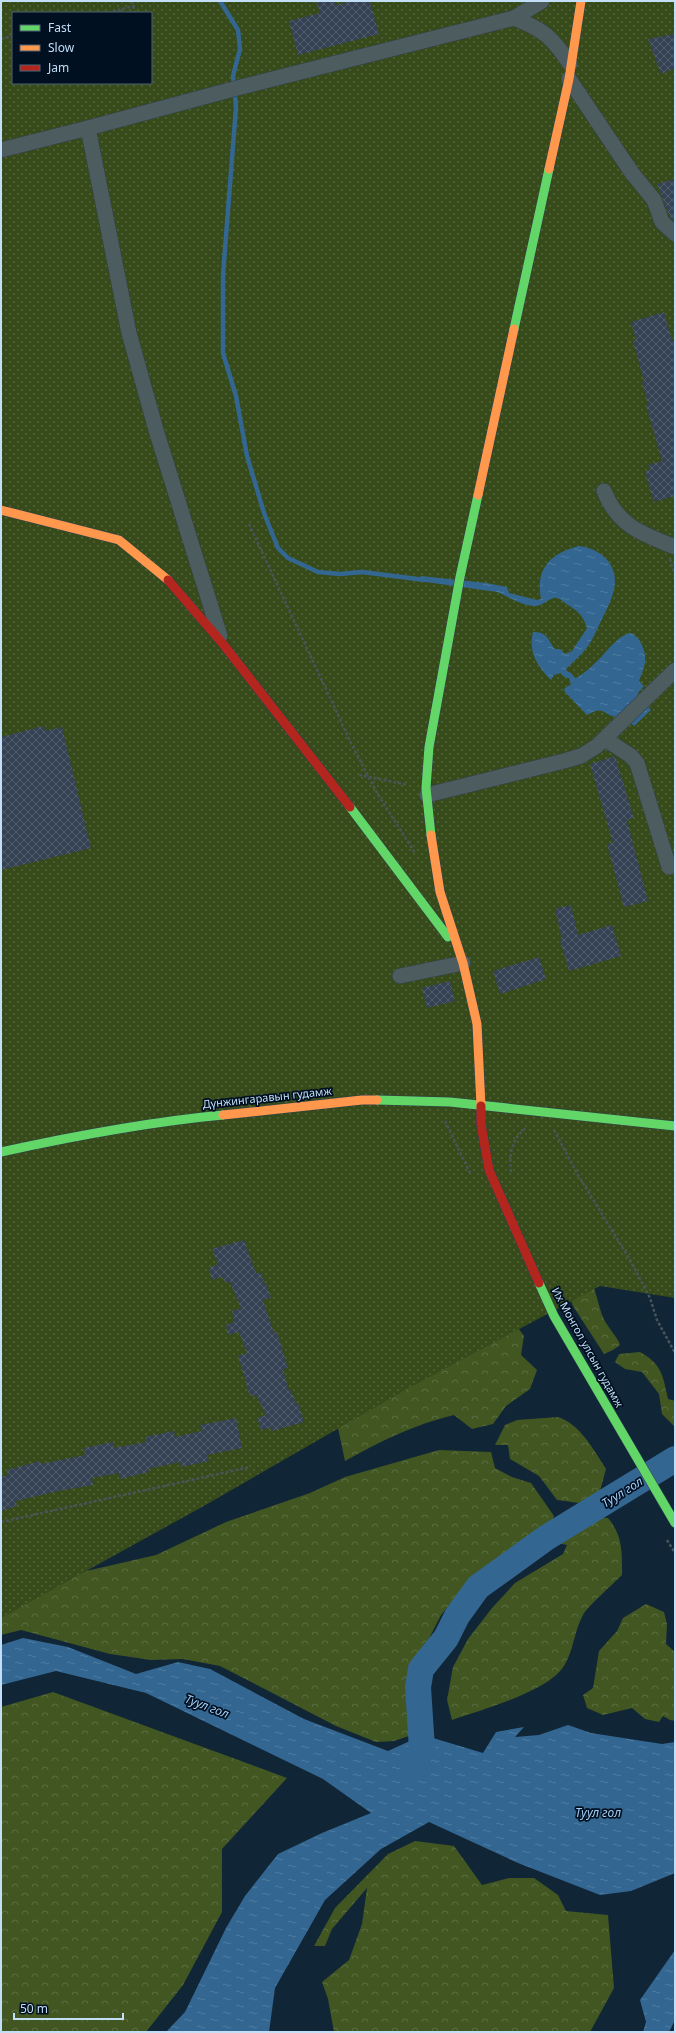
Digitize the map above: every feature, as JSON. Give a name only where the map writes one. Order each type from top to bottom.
[{"type":"street","points":[[1,150],[236,88],[514,18],[542,1]]},
{"type":"street","name":"Их Монгол улсын гудамж","points":[[581,1],[570,72],[460,577],[434,714],[429,747],[427,792],[431,840],[440,892],[461,958],[477,1024],[481,1124],[489,1170],[554,1316],[675,1523]]},
{"type":"street","points":[[514,18],[539,28],[556,43],[570,72],[632,173],[654,200],[662,222],[675,234]]},
{"type":"street","points":[[88,128],[129,333],[156,430],[223,644]]},
{"type":"street","points":[[604,491],[608,502],[632,529],[675,547]]},
{"type":"street","points":[[1,510],[119,540],[168,579],[223,644],[361,820],[461,958],[400,976]]},
{"type":"street","points":[[427,792],[574,759],[592,750],[605,739],[675,670]]},
{"type":"street","points":[[605,739],[631,756],[640,769],[669,867]]},
{"type":"street","name":"Дүнжингаравын гудамж","points":[[1,1152],[62,1139],[150,1124],[306,1105],[385,1099],[450,1102],[675,1126]]},
{"type":"path","points":[[132,1],[135,12]]},
{"type":"path","points":[[111,12],[132,6]]},
{"type":"path","points":[[1,39],[12,36]]},
{"type":"path","points":[[249,524],[368,777],[418,858]]},
{"type":"path","points":[[359,775],[427,792]]},
{"type":"path","points":[[512,1177],[510,1164],[512,1148],[520,1134],[531,1126]]},
{"type":"path","points":[[559,1126],[552,1126],[578,1175],[629,1258],[650,1298],[657,1320],[675,1353]]},
{"type":"path","points":[[1,1522],[250,1467]]},
{"type":"green space","points":[[1,1],[675,1],[675,1298],[600,1286],[407,1389],[202,1507],[1,1618]]},
{"type":"green space","points":[[289,1199],[508,1314],[524,1336],[521,1355],[537,1370],[530,1389],[506,1406],[493,1424],[472,1429],[454,1415],[398,1434],[345,1461]]},
{"type":"green space","points":[[564,1281],[594,1288],[604,1319],[620,1345],[604,1354],[573,1306]]},
{"type":"green space","points":[[640,1352],[653,1361],[657,1366],[663,1377],[668,1399],[675,1401],[675,1427],[662,1414],[659,1394],[642,1372],[625,1369],[615,1362],[619,1354]]},
{"type":"green space","points":[[558,1417],[573,1425],[586,1438],[606,1469],[600,1491],[587,1500],[579,1503],[557,1500],[539,1476],[510,1459],[508,1445],[495,1445],[505,1425],[517,1420]]},
{"type":"green space","points":[[439,1450],[491,1452],[495,1468],[512,1477],[531,1483],[554,1516],[551,1524],[510,1553],[475,1574],[441,1615],[409,1678],[408,1711],[412,1735],[394,1741],[376,1742],[336,1726],[220,1666],[183,1659],[151,1660],[110,1654],[21,1630],[1,1635],[1,1586],[73,1574],[156,1555],[226,1522],[310,1493],[345,1477]]},
{"type":"green space","points":[[596,1517],[608,1518],[617,1531],[622,1552],[622,1575],[585,1611],[580,1621],[570,1654],[564,1666],[556,1675],[544,1684],[529,1692],[452,1720],[447,1700],[453,1667],[468,1639],[492,1608],[515,1583],[563,1554],[567,1545],[553,1542],[559,1533]]},
{"type":"green space","points":[[646,1604],[664,1612],[667,1624],[666,1644],[675,1652],[675,1721],[663,1716],[659,1722],[645,1719],[632,1708],[603,1715],[587,1708],[583,1695],[593,1688],[599,1651],[617,1631],[623,1618]]},
{"type":"green space","points":[[53,1692],[287,1778],[222,1849],[222,1912],[183,1985],[146,2032],[1,2032],[1,1707]]},
{"type":"green space","points":[[415,1841],[454,1846],[482,1885],[509,1878],[534,1878],[558,1895],[566,1911],[608,1915],[614,1988],[590,2032],[334,2032],[328,1999],[322,1982],[349,1960],[362,1924],[367,1888],[332,1929],[325,1946],[314,1946],[335,1908],[388,1854]]},
{"type":"water","points":[[579,546],[592,549],[604,556],[612,567],[615,586],[608,606],[590,644],[565,670],[571,673],[575,678],[578,677],[593,665],[620,638],[630,633],[634,634],[640,641],[645,654],[644,668],[639,681],[644,686],[637,694],[651,710],[634,726],[620,712],[616,717],[600,710],[587,715],[565,692],[564,689],[571,684],[569,678],[564,677],[561,673],[554,675],[551,680],[538,664],[532,646],[533,632],[542,633],[555,649],[560,649],[565,654],[572,651],[587,628],[579,613],[560,599],[554,598],[538,606],[530,606],[497,592],[419,581],[421,576],[486,583],[507,587],[509,593],[537,600],[541,599],[540,579],[547,564],[560,553]]},
{"type":"water","name":"Туул гол","points":[[23,1638],[68,1647],[136,1674],[178,1662],[210,1669],[304,1719],[388,1751],[423,1735],[483,1753],[496,1732],[524,1727],[515,1737],[539,1735],[568,1725],[591,1733],[662,1744],[675,1742],[675,1873],[631,1891],[600,1895],[518,1863],[429,1822],[381,1849],[325,1900],[275,1988],[269,2032],[166,2032],[185,2012],[226,1928],[245,1896],[278,1854],[322,1833],[371,1813],[323,1779],[146,1693],[56,1671],[1,1685],[1,1645]]},
{"type":"water","points":[[675,1950],[675,2020],[669,2032],[643,2032],[646,2022],[640,2000]]},
{"type":"building","points":[[316,1],[335,1],[336,5],[352,1],[370,1],[379,34],[298,55],[289,21],[320,13]]},
{"type":"building","points":[[675,34],[675,68],[661,74],[648,39]]},
{"type":"building","points":[[675,179],[675,222],[670,217],[657,184]]},
{"type":"building","points":[[664,312],[672,341],[675,340],[675,496],[654,502],[645,472],[650,470],[648,465],[662,461],[646,405],[648,404],[642,382],[644,381],[633,341],[636,340],[631,322]]},
{"type":"building","points":[[44,726],[45,731],[62,727],[91,848],[1,870],[1,737]]},
{"type":"building","points":[[615,756],[634,818],[627,820],[648,901],[624,907],[607,844],[613,843],[590,764]]},
{"type":"building","points":[[571,905],[578,935],[612,925],[621,956],[569,971],[560,940],[562,940],[555,909]]},
{"type":"building","points":[[539,957],[546,979],[500,994],[493,971]]},
{"type":"building","points":[[450,981],[455,1001],[427,1008],[422,988]]},
{"type":"building","points":[[244,1240],[256,1273],[261,1273],[271,1298],[263,1300],[274,1333],[277,1332],[288,1368],[283,1369],[289,1391],[291,1390],[296,1404],[298,1403],[304,1422],[272,1431],[271,1428],[261,1430],[257,1418],[266,1415],[256,1395],[250,1396],[246,1385],[238,1356],[247,1353],[239,1332],[228,1335],[226,1325],[234,1322],[232,1311],[241,1308],[230,1282],[225,1282],[222,1277],[212,1280],[209,1268],[218,1264],[212,1249]]},
{"type":"building","points":[[236,1418],[242,1448],[207,1455],[209,1461],[181,1467],[180,1462],[148,1469],[149,1472],[120,1479],[119,1473],[92,1478],[93,1485],[58,1491],[16,1501],[17,1506],[1,1511],[1,1477],[8,1475],[7,1470],[40,1461],[41,1464],[85,1455],[84,1448],[113,1442],[114,1448],[146,1442],[145,1437],[174,1431],[175,1437],[202,1431],[200,1425]]},
{"type":"waterway","points":[[220,1],[238,30],[240,49],[233,76],[236,107],[223,275],[223,353],[236,396],[247,456],[264,513],[278,548],[288,558],[318,572],[340,574],[362,572],[425,580]]},
{"type":"waterway","name":"Туул гол","points":[[413,1769],[422,1749],[418,1687],[421,1669],[446,1638],[457,1616],[478,1587],[546,1538],[675,1459]]},
{"type":"traffic: fast","points":[[514,329],[549,169]]},
{"type":"traffic: fast","points":[[431,835],[426,788],[429,747],[460,577],[478,495]]},
{"type":"traffic: fast","points":[[350,807],[448,937]]},
{"type":"traffic: fast","points":[[377,1100],[450,1102],[675,1126]]},
{"type":"traffic: fast","points":[[1,1152],[111,1130],[167,1121],[223,1115]]},
{"type":"traffic: fast","points":[[539,1283],[554,1316],[675,1523]]},
{"type":"traffic: slow","points":[[549,169],[569,79],[581,1]]},
{"type":"traffic: slow","points":[[478,495],[514,329]]},
{"type":"traffic: slow","points":[[1,510],[119,540],[168,580]]},
{"type":"traffic: slow","points":[[431,835],[440,892],[463,963],[477,1024],[481,1106]]},
{"type":"traffic: slow","points":[[223,1115],[362,1100],[377,1100]]},
{"type":"traffic: jam","points":[[168,580],[223,644],[350,807]]},
{"type":"traffic: jam","points":[[481,1106],[481,1124],[489,1170],[539,1283]]}]
